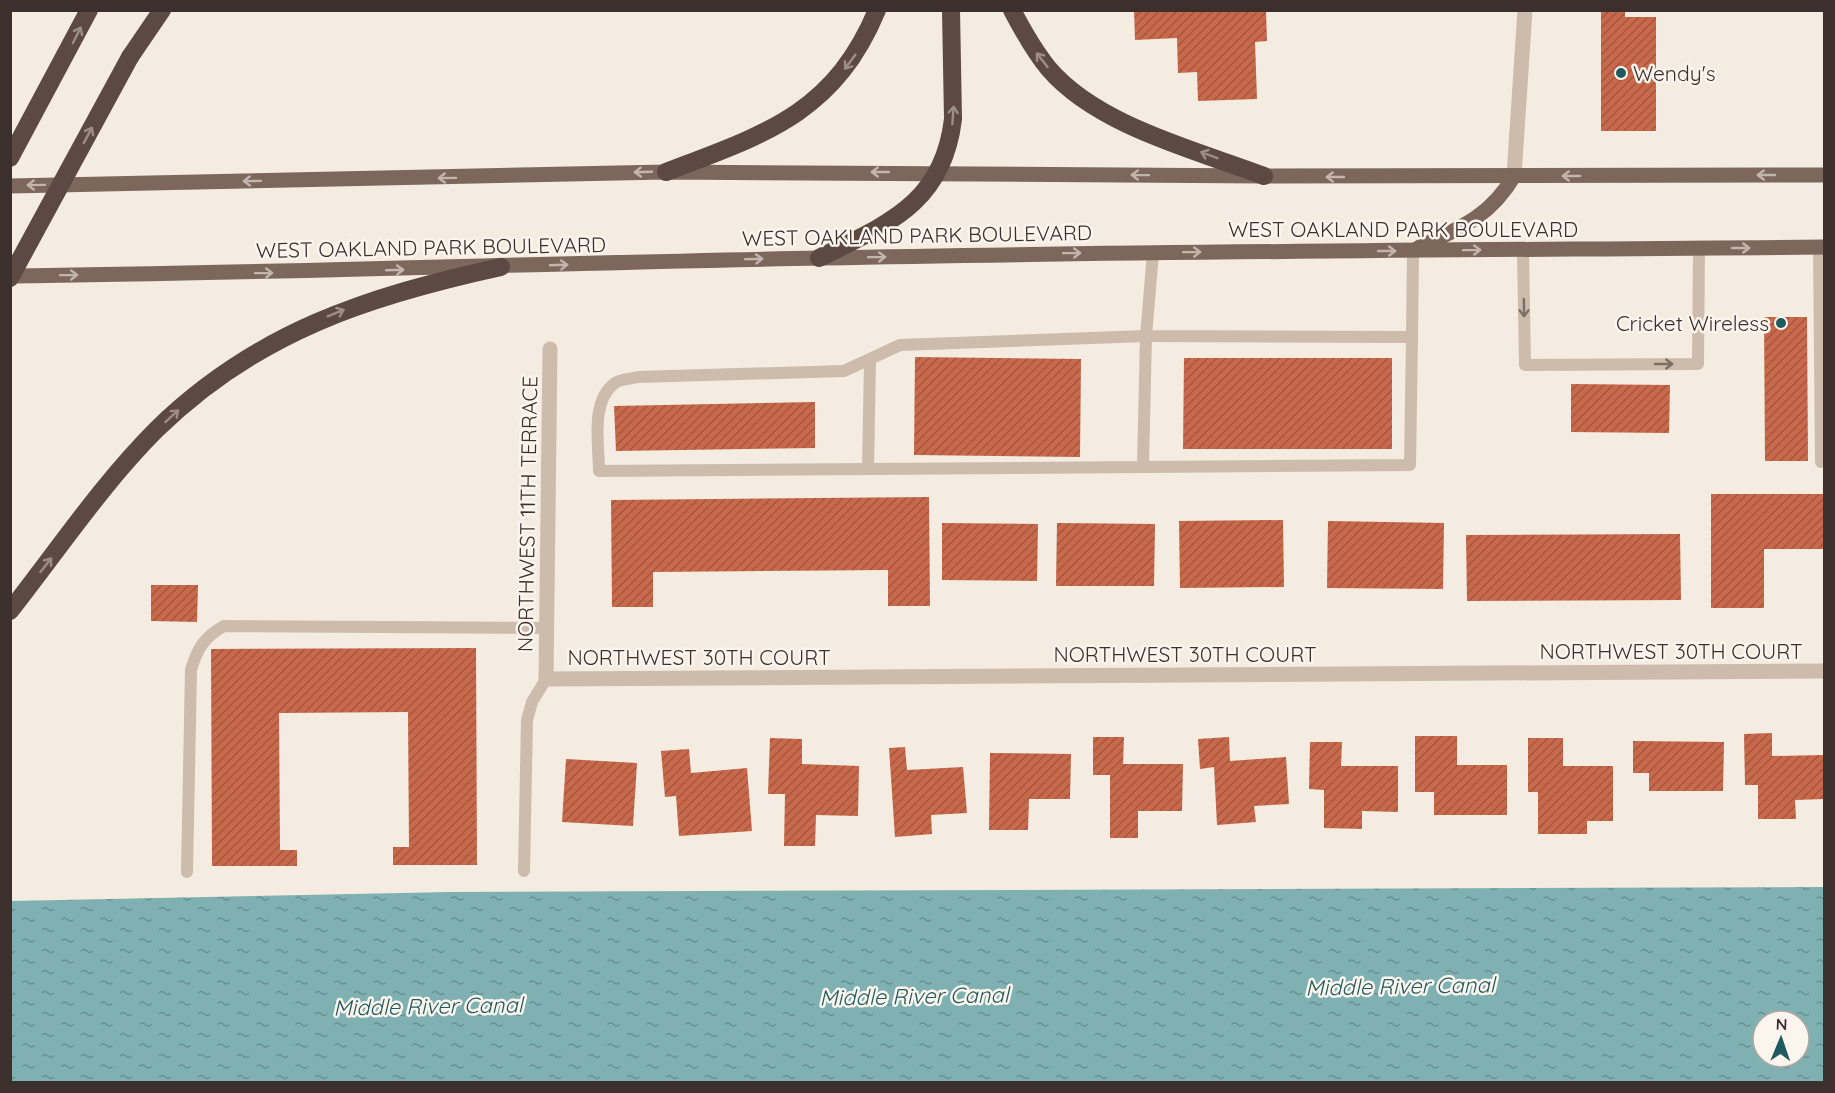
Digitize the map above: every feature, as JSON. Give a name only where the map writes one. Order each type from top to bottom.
[{"type":"highway","points":[[10,159],[89,10]]},
{"type":"highway","points":[[10,277],[130,57],[153,10]]},
{"type":"highway","points":[[130,57],[162,10]]},
{"type":"highway","points":[[666,172],[769,132],[795,116],[839,76],[867,35],[877,10]]},
{"type":"highway","points":[[819,258],[901,213],[916,201],[939,172],[951,137],[951,10]]},
{"type":"highway","points":[[1012,10],[1034,50],[1050,70],[1091,102],[1114,117],[1143,130],[1264,176]]},
{"type":"highway","points":[[10,611],[110,483],[155,431],[227,372],[298,329],[365,301],[415,286],[501,267]]},
{"type":"main road","points":[[10,186],[666,172],[939,172],[1264,176],[1824,175]]},
{"type":"main road","points":[[1413,251],[1476,220],[1501,198],[1514,176]]},
{"type":"main road","name":"WEST OAKLAND PARK BOULEVARD","points":[[10,277],[1153,252],[1822,247]]},
{"type":"street","points":[[1514,176],[1525,10]]},
{"type":"street","name":"NORTHWEST 11TH TERRACE","points":[[546,679],[550,349]]},
{"type":"street","name":"NORTHWEST 30TH COURT","points":[[546,679],[1824,671]]},
{"type":"lane","points":[[1821,462],[1822,247]]},
{"type":"lane","points":[[1523,250],[1525,365],[1698,364],[1699,248]]},
{"type":"lane","points":[[1412,337],[1146,336],[900,345],[844,372],[638,377],[616,382],[607,392],[599,412],[599,471],[1410,465],[1412,337],[1413,251]]},
{"type":"lane","points":[[1143,466],[1146,336],[1153,252]]},
{"type":"lane","points":[[868,469],[870,360]]},
{"type":"lane","points":[[187,872],[190,670],[197,649],[209,634],[224,626],[547,628]]},
{"type":"lane","points":[[524,871],[527,720],[532,702],[546,679]]},
{"type":"water","name":"Middle River Canal","points":[[1824,887],[1824,1082],[11,1082],[11,901],[450,892]]},
{"type":"building","points":[[1134,10],[1266,10],[1267,41],[1255,42],[1257,99],[1198,101],[1197,72],[1178,73],[1177,38],[1135,40]]},
{"type":"building","points":[[1601,10],[1625,10],[1625,17],[1656,17],[1656,131],[1601,131]]},
{"type":"building","points":[[1764,317],[1807,317],[1808,461],[1765,461]]},
{"type":"building","points":[[915,357],[1081,359],[1080,457],[914,455]]},
{"type":"building","points":[[1184,358],[1392,358],[1392,449],[1183,449]]},
{"type":"building","points":[[1571,384],[1670,385],[1669,433],[1571,432]]},
{"type":"building","points":[[815,402],[815,448],[616,451],[614,406]]},
{"type":"building","points":[[1711,494],[1824,494],[1824,549],[1764,549],[1764,608],[1711,608]]},
{"type":"building","points":[[929,497],[930,606],[888,606],[888,570],[653,572],[653,607],[612,607],[611,500]]},
{"type":"building","points":[[1283,520],[1284,587],[1180,588],[1179,521]]},
{"type":"building","points":[[1328,521],[1444,523],[1443,589],[1327,588]]},
{"type":"building","points":[[942,523],[1038,524],[1037,581],[942,580]]},
{"type":"building","points":[[1057,523],[1155,524],[1154,586],[1056,586]]},
{"type":"building","points":[[1680,534],[1681,600],[1467,601],[1466,535]]},
{"type":"building","points":[[151,585],[198,585],[197,622],[151,621]]},
{"type":"building","points":[[476,648],[477,865],[393,865],[393,847],[409,847],[408,712],[279,713],[280,850],[297,850],[297,866],[212,866],[211,649]]},
{"type":"building","points":[[1772,733],[1772,756],[1824,755],[1824,799],[1795,800],[1796,819],[1758,819],[1758,785],[1745,785],[1744,734]]},
{"type":"building","points":[[1415,736],[1457,736],[1457,765],[1507,765],[1507,815],[1434,815],[1434,792],[1415,792]]},
{"type":"building","points":[[1093,737],[1124,737],[1123,764],[1183,764],[1182,811],[1138,811],[1138,838],[1110,838],[1110,775],[1093,775]]},
{"type":"building","points":[[1229,737],[1230,761],[1286,757],[1289,804],[1254,806],[1256,822],[1217,825],[1214,767],[1200,769],[1198,739]]},
{"type":"building","points":[[770,738],[802,739],[802,764],[859,766],[858,816],[816,815],[815,846],[784,846],[785,794],[768,794]]},
{"type":"building","points":[[1528,738],[1563,738],[1563,766],[1613,766],[1613,821],[1587,821],[1587,834],[1538,834],[1538,792],[1528,792]]},
{"type":"building","points":[[1633,741],[1724,742],[1723,791],[1649,791],[1649,773],[1633,773]]},
{"type":"building","points":[[1310,742],[1342,742],[1341,766],[1398,766],[1398,812],[1362,811],[1362,829],[1324,828],[1324,790],[1309,789]]},
{"type":"building","points":[[905,747],[907,770],[963,767],[967,813],[931,815],[932,834],[895,837],[889,748]]},
{"type":"building","points":[[689,749],[691,773],[747,768],[752,831],[679,836],[676,796],[665,797],[661,751]]},
{"type":"building","points":[[990,753],[1071,754],[1070,799],[1029,799],[1028,830],[989,830]]},
{"type":"building","points":[[566,759],[637,763],[633,826],[562,822]]},
{"type":"place","name":"Wendy's","points":[[1621,73]]},
{"type":"place","name":"Cricket Wireless","points":[[1781,323]]}]
